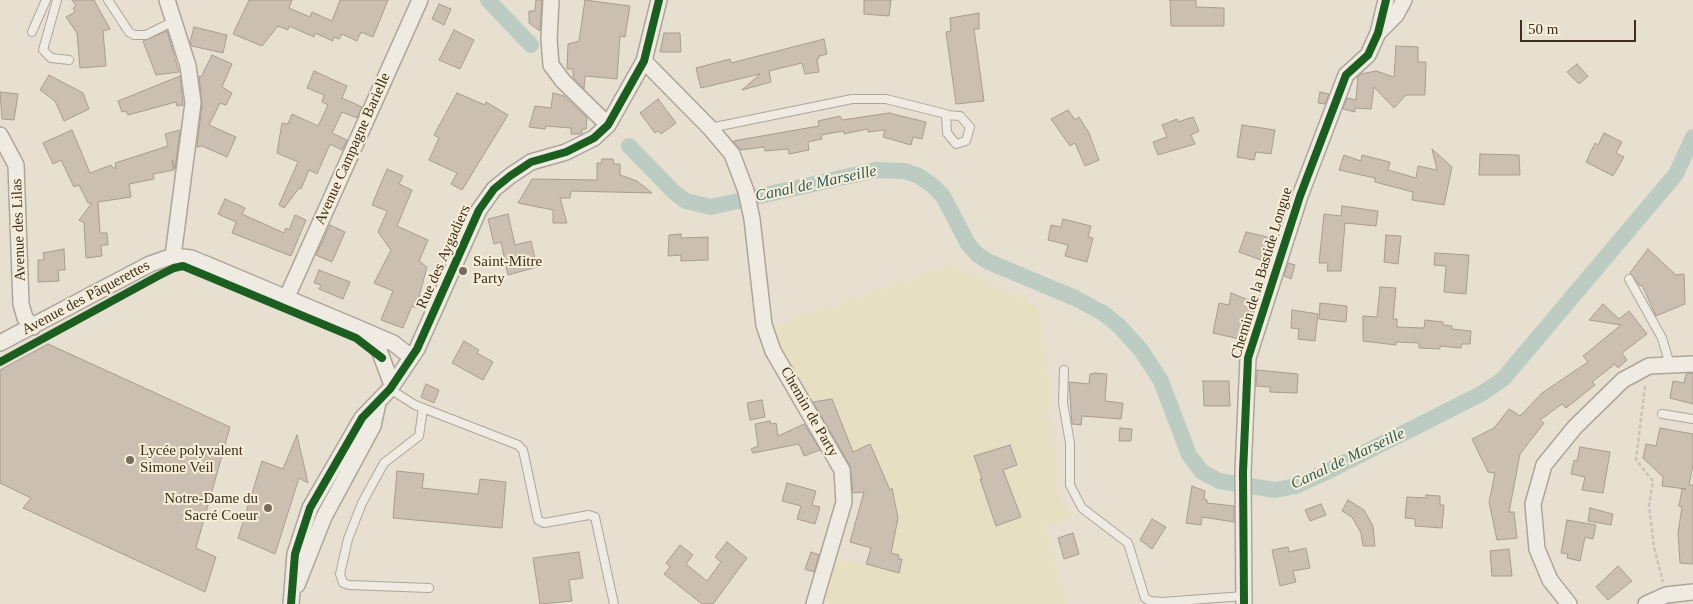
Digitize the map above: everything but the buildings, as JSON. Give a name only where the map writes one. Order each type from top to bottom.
[{"type":"street","points":[[167,0],[172,22],[188,66],[193,103],[173,256],[191,258],[393,343],[410,357]]},
{"type":"street","name":"Avenue Campagne Barielle","points":[[286,299],[420,0]]},
{"type":"street","points":[[551,0],[549,39],[551,65],[562,80],[612,120]]},
{"type":"street","points":[[659,0],[644,61],[710,128]]},
{"type":"street","name":"Chemin de la Bastide Longue","points":[[1244,600],[1243,472],[1248,358],[1300,196],[1346,76],[1368,55],[1378,33],[1386,0]]},
{"type":"street","points":[[1378,33],[1396,15],[1404,0]]},
{"type":"street","name":"Rue des Aygadiers","points":[[291,601],[324,517],[373,426],[378,403],[391,387],[425,334],[479,210],[494,189],[531,162],[566,152],[594,138],[612,120],[644,61]]},
{"type":"street","name":"Chemin de Party","points":[[710,128],[732,154],[746,191],[752,219],[764,325],[773,351],[842,470],[844,502],[814,604]]},
{"type":"street","name":"Avenue des Lilas","points":[[0,135],[16,165],[21,304],[25,318],[33,327]]},
{"type":"street","name":"Avenue des Pâquerettes","points":[[0,343],[150,264],[173,256]]},
{"type":"street","points":[[362,330],[379,350],[391,387]]},
{"type":"street","points":[[1569,604],[1550,580],[1537,549],[1533,504],[1544,464],[1575,428],[1623,380],[1649,366],[1693,364]]},
{"type":"street","points":[[1646,604],[1666,595],[1693,592]]},
{"type":"lane","points":[[32,32],[46,0]]},
{"type":"lane","points":[[57,0],[43,50],[51,58],[69,60]]},
{"type":"lane","points":[[108,0],[129,32],[134,35],[146,35],[172,22]]},
{"type":"lane","points":[[710,128],[852,99],[886,99],[946,115]]},
{"type":"lane","points":[[1629,279],[1662,338],[1670,365]]},
{"type":"lane","points":[[1064,370],[1063,403],[1070,443],[1070,484],[1082,508],[1128,543],[1146,598],[1162,602],[1244,600]]},
{"type":"lane","points":[[391,387],[423,408],[518,445],[523,450],[538,520],[544,523],[588,515],[595,517],[598,522],[614,604]]},
{"type":"lane","points":[[423,408],[419,436],[384,463],[362,503],[348,539],[340,574],[343,583],[349,585],[429,588]]},
{"type":"lane","points":[[1662,414],[1693,419]]},
{"type":"path","points":[[1649,366],[1639,425],[1636,460],[1653,481],[1649,505],[1654,547],[1666,595]]},
{"type":"shaded area","points":[[957,263],[961,270],[1026,299],[1038,308],[1050,387],[1048,418],[1052,425],[1060,498],[1074,516],[1046,527],[1066,604],[820,604],[834,558],[888,570],[892,489],[884,493],[858,491],[850,493],[813,409],[769,328]]},
{"type":"waterway","name":"Canal de Marseille","points":[[488,0],[531,45]]},
{"type":"waterway","name":"Canal de Marseille","points":[[629,146],[675,193],[686,201],[711,207],[876,170],[905,171],[919,176],[943,196],[968,244],[977,254],[989,262],[1075,298],[1103,313],[1118,325],[1141,350],[1161,381],[1189,455],[1202,472],[1219,481],[1275,490],[1296,486],[1324,473],[1481,394],[1503,379],[1676,174],[1693,137]]},
{"type":"cycle path","points":[[291,604],[295,554],[310,508],[362,418],[390,389],[417,349],[479,210],[494,189],[531,162],[566,152],[594,138],[608,125],[644,61],[659,0]]},
{"type":"cycle path","points":[[1244,604],[1243,472],[1248,358],[1300,196],[1346,75],[1368,55],[1378,33],[1386,0]]},
{"type":"cycle path","points":[[0,362],[158,276],[183,266],[356,338],[382,358]]},
{"type":"place","name":"Saint-Mitre Party","points":[[463,271]]},
{"type":"place","name":"Lycée polyvalent Simone Veil","points":[[130,460]]},
{"type":"place","name":"Notre-Dame du Sacré Coeur","points":[[268,508]]}]
